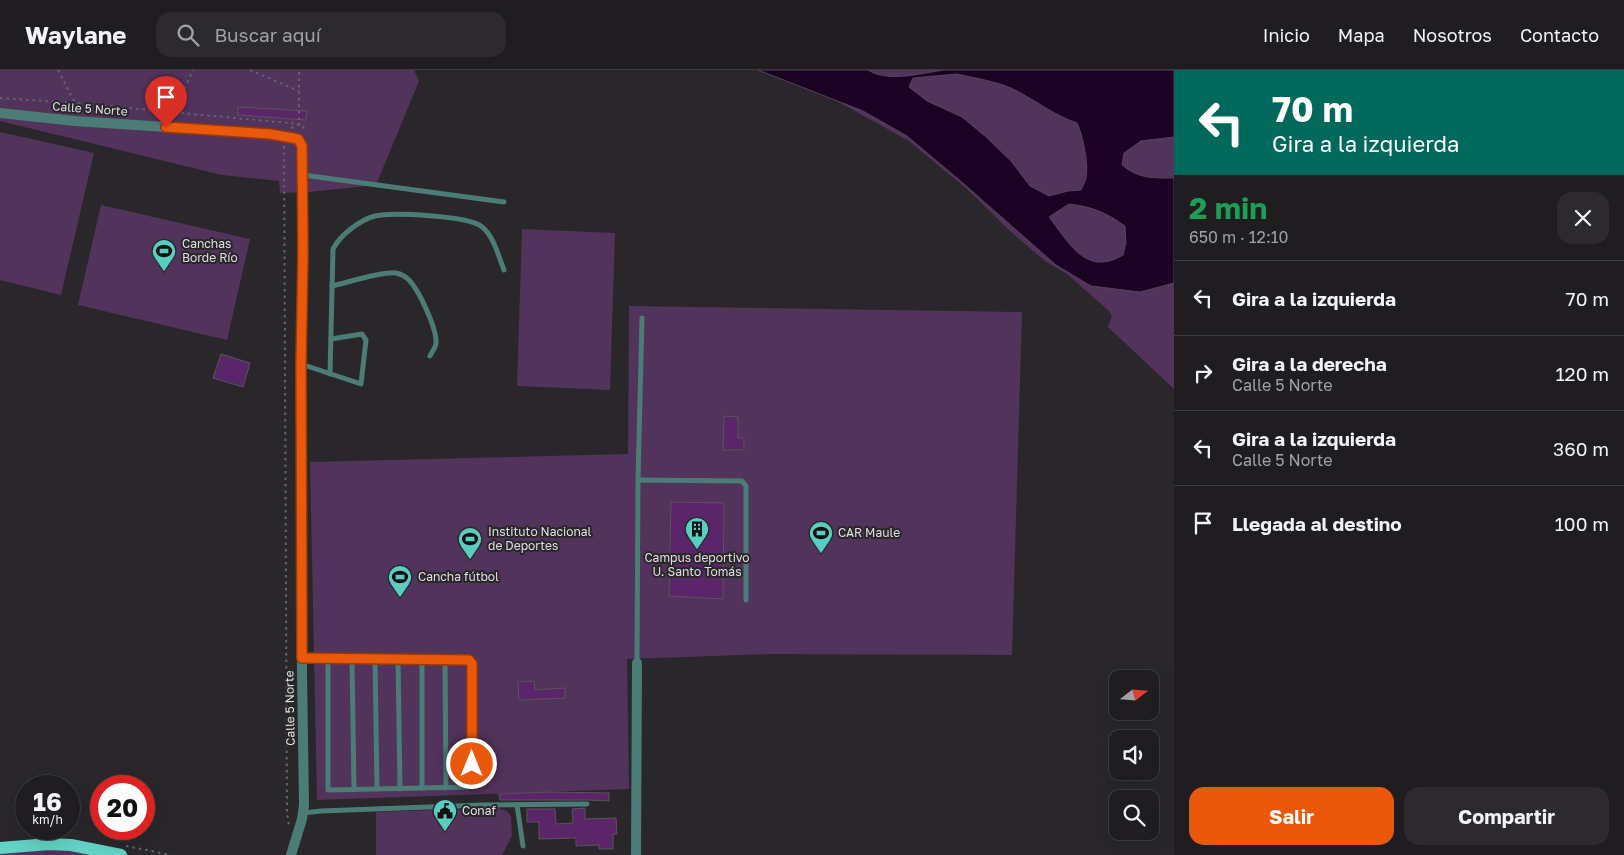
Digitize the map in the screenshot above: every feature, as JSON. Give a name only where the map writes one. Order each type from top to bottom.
[{"type":"main road","points":[[0,848],[49,844],[71,845],[121,855]]},
{"type":"street","name":"Calle 5 Norte","points":[[0,113],[75,121],[284,136],[298,139],[302,146],[303,813],[292,855]]},
{"type":"street","points":[[636,855],[637,663]]},
{"type":"lane","points":[[303,175],[504,202]]},
{"type":"lane","points":[[330,374],[333,249],[337,242],[362,222],[375,216],[410,214],[474,221],[489,233],[504,270]]},
{"type":"lane","points":[[332,286],[388,273],[403,275],[408,278],[414,285],[426,308],[435,334],[436,345],[430,356]]},
{"type":"lane","points":[[637,663],[638,480],[642,318]]},
{"type":"lane","points":[[301,364],[361,384],[366,340],[362,334],[331,340]]},
{"type":"lane","points":[[638,480],[742,481],[745,484],[746,600]]},
{"type":"lane","points":[[302,658],[328,658],[422,658],[467,659],[472,664],[472,784],[468,787],[446,788],[328,789],[328,658]]},
{"type":"lane","points":[[352,658],[354,790]]},
{"type":"lane","points":[[375,658],[377,789]]},
{"type":"lane","points":[[398,658],[400,789]]},
{"type":"lane","points":[[422,658],[422,788]]},
{"type":"lane","points":[[445,659],[446,788]]},
{"type":"lane","points":[[303,813],[350,810],[587,804]]},
{"type":"lane","points":[[517,805],[523,846]]},
{"type":"path","points":[[58,70],[75,103],[75,121]]},
{"type":"path","points":[[166,127],[193,70]]},
{"type":"path","points":[[252,70],[299,91]]},
{"type":"path","points":[[299,124],[300,70]]},
{"type":"path","points":[[0,98],[75,103],[299,124],[304,125],[304,133]]},
{"type":"path","points":[[290,832],[287,812],[286,192],[284,136],[293,126],[299,124]]},
{"type":"shaded area","points":[[0,70],[414,70],[419,81],[376,185],[280,193],[279,181],[222,175],[0,121]]},
{"type":"shaded area","points":[[758,70],[868,70],[876,74],[895,77],[944,70],[1174,70],[1174,137],[1141,141],[1124,153],[1122,165],[1140,175],[1153,178],[1174,178],[1174,283],[1140,292],[1091,286],[1056,265],[907,136],[863,111]],"holes":[[[957,74],[1011,88],[1060,116],[1077,123],[1087,166],[1086,178],[1081,190],[1049,196],[1030,186],[1011,161],[962,117],[927,101],[909,87],[913,78]],[[1069,204],[1098,211],[1125,226],[1126,243],[1123,255],[1110,261],[1099,262],[1089,260],[1071,246],[1049,217]]]},
{"type":"shaded area","points":[[771,70],[1174,70],[1174,389],[1108,327],[1112,316],[1109,311],[1067,274],[1045,261],[1011,232],[967,189],[909,141],[837,101]]},
{"type":"shaded area","points":[[0,132],[94,153],[61,295],[0,280]]},
{"type":"shaded area","name":"Canchas Borde Río","points":[[101,205],[250,239],[227,340],[78,305]]},
{"type":"shaded area","points":[[522,229],[615,233],[610,390],[517,386]]},
{"type":"shaded area","points":[[629,306],[1022,312],[1012,655],[768,654],[627,659],[629,789],[317,800],[310,462],[628,454]]},
{"type":"shaded area","points":[[498,808],[507,811],[511,816],[512,836],[502,855],[376,855],[376,812]]},
{"type":"shaded area","points":[[63,849],[97,855],[0,855],[0,853]]},
{"type":"building","points":[[238,107],[307,111],[306,120],[238,115]]},
{"type":"building","points":[[221,354],[250,363],[243,387],[213,378]]},
{"type":"building","points":[[724,416],[738,417],[738,438],[744,438],[744,450],[723,450]]},
{"type":"building","name":"Campus deportivo U. Santo Tomás","points":[[671,502],[724,503],[723,599],[669,596]]},
{"type":"building","points":[[534,681],[535,690],[565,688],[565,698],[519,700],[518,682]]},
{"type":"building","points":[[550,792],[609,793],[609,801],[500,800],[499,794]]},
{"type":"building","points":[[585,808],[585,819],[616,818],[617,834],[613,834],[613,849],[599,849],[599,845],[576,846],[576,838],[539,839],[539,822],[527,822],[527,809],[555,809],[556,824],[573,823],[572,809]]},
{"type":"place","name":"Canchas Borde Río","points":[[164,272]]},
{"type":"place","name":"Campus deportivo U. Santo Tomás","points":[[697,550]]},
{"type":"place","name":"CAR Maule","points":[[821,554]]},
{"type":"place","name":"Instituto Nacional de Deportes","points":[[470,560]]},
{"type":"place","name":"Cancha fútbol","points":[[400,598]]},
{"type":"place","name":"Conaf","points":[[445,832]]},
{"type":"route","points":[[166,127],[270,134],[298,139],[302,146],[302,658],[469,660],[472,664],[472,764]]}]
